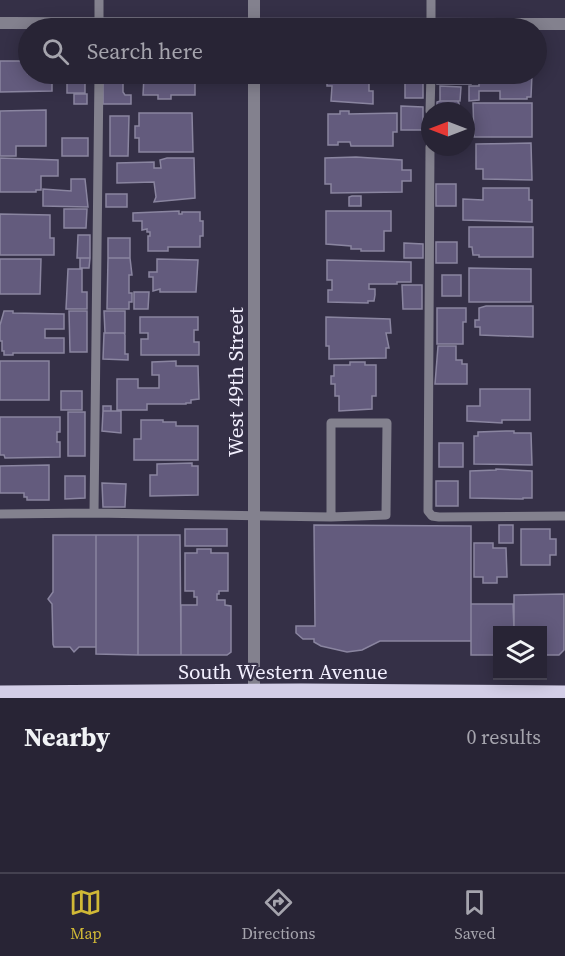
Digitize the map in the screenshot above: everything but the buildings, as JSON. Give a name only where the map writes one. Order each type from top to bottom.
[{"type":"main road","name":"South Western Avenue","points":[[0,693],[254,692],[301,695],[565,693]]},
{"type":"street","points":[[254,0],[254,18]]},
{"type":"street","points":[[0,23],[18,24]]},
{"type":"street","points":[[547,24],[565,24]]},
{"type":"street","name":"West 49th Street","points":[[254,84],[254,692]]},
{"type":"lane","points":[[99,0],[99,18]]},
{"type":"lane","points":[[431,0],[431,18]]},
{"type":"lane","points":[[94,513],[99,84]]},
{"type":"lane","points":[[430,102],[431,84]]},
{"type":"lane","points":[[430,156],[428,511],[432,516],[439,517],[565,516]]},
{"type":"lane","points":[[0,514],[94,513],[254,517],[331,517],[386,515],[387,423],[331,423],[331,517]]}]
